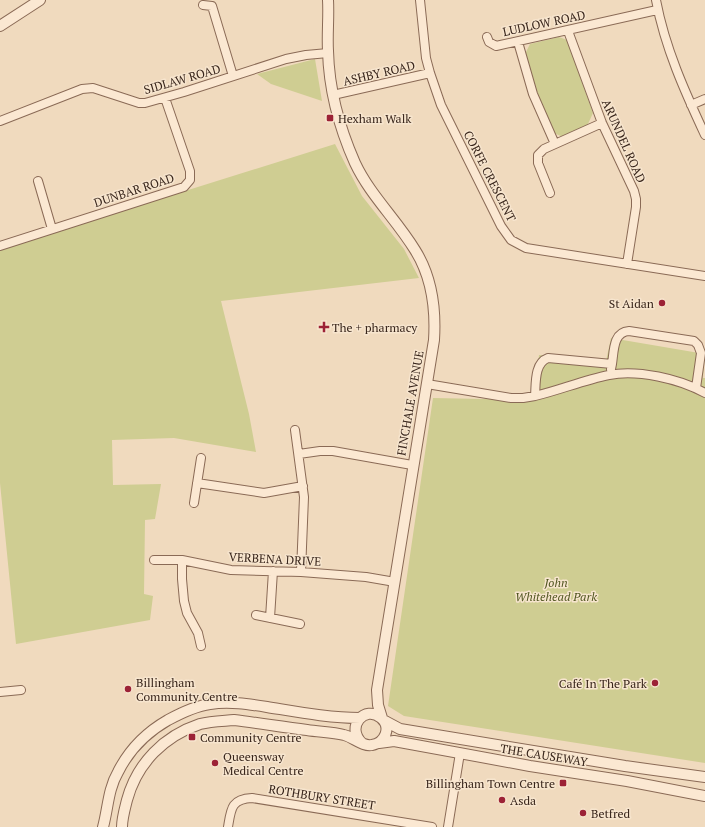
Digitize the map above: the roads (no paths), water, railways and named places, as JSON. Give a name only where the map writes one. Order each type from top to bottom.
[{"type":"street","name":"FINCHALE AVENUE","points":[[328,0],[328,53],[333,95],[345,139],[365,182],[415,250],[429,280],[435,308],[435,322],[427,384],[412,465],[377,690],[378,705],[384,720]]},
{"type":"street","name":"CORFE CRESCENT","points":[[420,0],[424,39],[430,73],[441,105],[501,226],[511,240],[526,248],[705,276]]},
{"type":"street","points":[[656,0],[678,77],[705,135]]},
{"type":"street","points":[[0,26],[36,1]]},
{"type":"street","points":[[203,5],[212,6],[233,76]]},
{"type":"street","name":"LUDLOW ROAD","points":[[487,37],[490,42],[496,46],[658,10]]},
{"type":"street","name":"ARUNDEL ROAD","points":[[568,31],[602,123],[634,191],[636,207],[627,264]]},
{"type":"street","points":[[518,42],[533,94],[555,144]]},
{"type":"street","name":"SIDLAW ROAD","points":[[0,121],[88,88],[93,88],[139,103],[145,103],[286,59],[328,53]]},
{"type":"street","name":"ASHBY ROAD","points":[[333,95],[430,73]]},
{"type":"street","name":"DUNBAR ROAD","points":[[0,246],[184,187],[190,180],[190,171],[165,98]]},
{"type":"street","points":[[691,105],[705,99]]},
{"type":"street","points":[[550,193],[538,163],[538,155],[544,149],[602,123]]},
{"type":"street","points":[[38,181],[52,229]]},
{"type":"street","points":[[611,374],[616,340],[619,334],[624,331],[694,341],[698,345],[701,353],[700,383],[705,393]]},
{"type":"street","points":[[535,396],[539,365],[542,360],[548,358],[612,364]]},
{"type":"street","points":[[427,384],[511,398],[523,398],[535,396],[611,374],[655,376],[679,382],[700,383]]},
{"type":"street","points":[[296,430],[304,497],[301,572]]},
{"type":"street","points":[[299,454],[333,451],[412,465]]},
{"type":"street","points":[[194,503],[201,458]]},
{"type":"street","points":[[197,483],[264,492],[303,486]]},
{"type":"street","name":"VERBENA DRIVE","points":[[154,560],[182,560],[231,570],[301,572],[366,577],[395,582]]},
{"type":"street","points":[[182,560],[184,601],[198,633],[201,646]]},
{"type":"street","points":[[270,618],[273,571]]},
{"type":"street","points":[[256,615],[300,624]]},
{"type":"street","points":[[0,692],[21,690]]},
{"type":"street","name":"FINCHALE AVENUE","points":[[362,716],[377,690]]},
{"type":"street","name":"THE CAUSEWAY","points":[[103,827],[110,791],[117,772],[130,751],[159,725],[181,712],[208,704],[228,703],[340,718],[373,714],[400,729],[625,766],[705,777]]},
{"type":"street","points":[[362,716],[356,724],[355,731],[356,736],[362,743]]},
{"type":"street","name":"THE CAUSEWAY","points":[[122,827],[130,789],[136,775],[146,760],[158,748],[184,730],[201,724],[234,720],[344,735],[371,746],[379,743],[394,741],[460,754],[627,781],[705,796]]},
{"type":"street","points":[[379,743],[386,736],[387,730],[384,720]]},
{"type":"street","points":[[448,827],[460,754]]},
{"type":"street","name":"ROTHBURY STREET","points":[[228,827],[231,811],[236,803],[244,798],[252,798],[432,827]]},
{"type":"place","name":"Hexham Walk","points":[[330,118]]},
{"type":"place","name":"St Aidan","points":[[662,303]]},
{"type":"place","name":"The + pharmacy","points":[[324,327]]},
{"type":"place","name":"Café In The Park","points":[[655,683]]},
{"type":"place","name":"Billingham Community Centre","points":[[128,689]]},
{"type":"place","name":"Community Centre","points":[[192,737]]},
{"type":"place","name":"Queensway Medical Centre","points":[[215,763]]},
{"type":"place","name":"Billingham Town Centre","points":[[563,783]]},
{"type":"place","name":"Asda","points":[[502,800]]},
{"type":"place","name":"Betfred","points":[[583,813]]},
{"type":"park label","name":"John Whitehead Park","points":[[556,589]]}]
